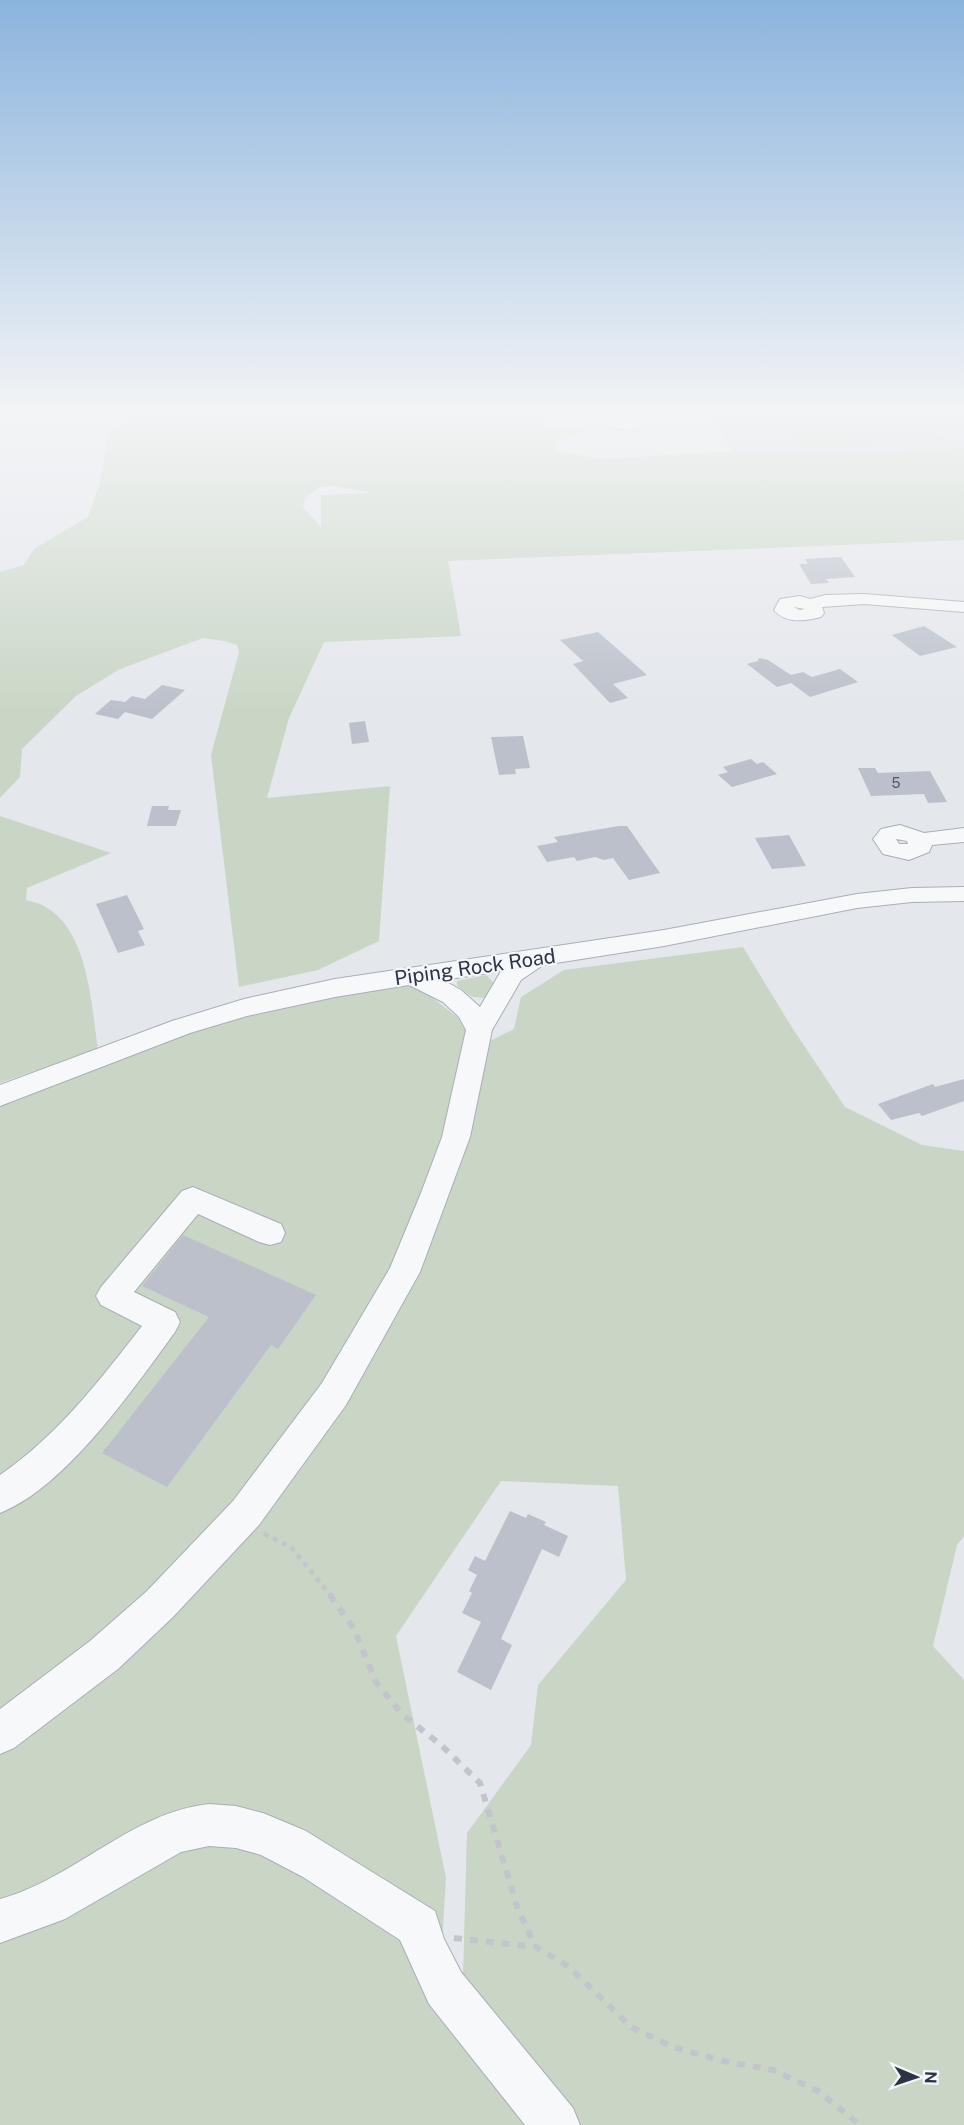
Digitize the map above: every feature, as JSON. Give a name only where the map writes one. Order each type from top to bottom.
[{"type":"street","points":[[810,603],[872,600],[964,607]]},
{"type":"street","points":[[920,840],[964,835]]},
{"type":"street","name":"Piping Rock Road","points":[[0,1096],[181,1028],[244,1008],[335,988],[664,938],[857,901],[912,894],[964,894]]},
{"type":"street","points":[[0,1734],[104,1655],[160,1604],[246,1513],[334,1394],[404,1272],[436,1193],[456,1137],[478,1030],[512,974],[535,958]]},
{"type":"street","points":[[411,976],[444,990],[470,1010],[478,1030]]},
{"type":"street","points":[[0,1496],[24,1481],[70,1439],[102,1403],[164,1322],[112,1296],[193,1199],[270,1233]]},
{"type":"street","points":[[0,1921],[14,1918],[56,1899],[151,1845],[186,1829],[208,1825],[232,1826],[259,1833],[351,1882],[419,1927],[423,1945],[445,1988],[556,2125]]},
{"type":"path","points":[[255,1529],[291,1547],[354,1629],[376,1682],[402,1713],[441,1745],[480,1783],[518,1910],[536,1947]]},
{"type":"path","points":[[419,1927],[451,1937],[536,1947],[569,1967],[631,2027],[673,2047],[723,2061],[773,2070],[818,2091],[860,2125]]},
{"type":"green space","points":[[89,513],[309,513],[321,527],[321,513],[964,513],[964,540],[448,561],[461,636],[324,642],[289,718],[267,798],[390,786],[379,941],[318,970],[239,987],[211,755],[239,652],[237,645],[203,638],[120,669],[76,696],[22,749],[20,777],[0,798],[0,572],[24,565],[34,549],[88,517]]},
{"type":"green space","points":[[0,816],[111,853],[27,888],[26,900],[44,906],[59,917],[79,950],[90,991],[98,1049],[0,1083]]},
{"type":"green space","points":[[743,947],[791,1026],[845,1107],[922,1145],[964,1151],[964,1536],[957,1545],[933,1646],[964,1680],[964,2125],[0,2125],[0,1096],[241,1012],[410,980],[457,1017],[480,1046],[514,1029],[521,997],[564,970]],"holes":[[[501,1481],[618,1486],[626,1580],[538,1685],[531,1745],[467,1833],[463,1976],[441,1962],[446,1878],[396,1636]]]},
{"type":"green space","points":[[486,975],[494,983],[486,998],[472,997],[457,986],[457,981]]},
{"type":"building","points":[[841,557],[855,577],[826,579],[829,583],[811,584],[799,564],[808,564],[805,559]]},
{"type":"building","points":[[924,626],[957,647],[920,656],[892,635]]},
{"type":"building","points":[[598,632],[647,675],[613,684],[628,698],[610,703],[573,664],[583,661],[560,640]]},
{"type":"building","points":[[759,658],[768,660],[791,675],[803,672],[812,677],[840,669],[858,682],[810,697],[791,683],[777,687],[747,664],[758,661]]},
{"type":"building","points":[[162,685],[185,690],[152,719],[125,712],[118,719],[95,714],[111,700],[125,702],[132,696],[145,699]]},
{"type":"building","points":[[365,721],[369,742],[352,744],[349,723]]},
{"type":"building","points":[[523,736],[530,768],[515,769],[516,774],[499,775],[491,737]]},
{"type":"building","points":[[751,759],[757,764],[763,762],[777,774],[732,787],[718,775],[728,772],[723,767]]},
{"type":"building","points":[[858,768],[875,768],[878,773],[930,771],[947,802],[928,803],[924,794],[871,796]]},
{"type":"building","points":[[152,806],[169,806],[168,810],[181,810],[176,826],[147,826]]},
{"type":"building","points":[[627,826],[660,873],[629,880],[613,858],[604,860],[595,857],[577,861],[574,857],[547,862],[537,846],[558,842],[554,837]]},
{"type":"building","points":[[789,835],[806,866],[772,869],[755,838]]},
{"type":"building","points":[[127,895],[144,929],[138,931],[145,945],[118,953],[96,904]]},
{"type":"building","points":[[964,1079],[964,1101],[922,1116],[919,1113],[891,1120],[878,1104],[933,1084],[935,1087]]},
{"type":"building","points":[[183,1235],[316,1295],[278,1349],[271,1345],[167,1487],[102,1453],[209,1317],[142,1286]]},
{"type":"building","points":[[510,1511],[526,1518],[528,1514],[546,1522],[544,1525],[568,1536],[559,1557],[542,1549],[501,1639],[512,1645],[491,1690],[457,1672],[481,1622],[462,1613],[472,1593],[469,1591],[477,1575],[468,1570],[475,1556],[485,1561]]}]
